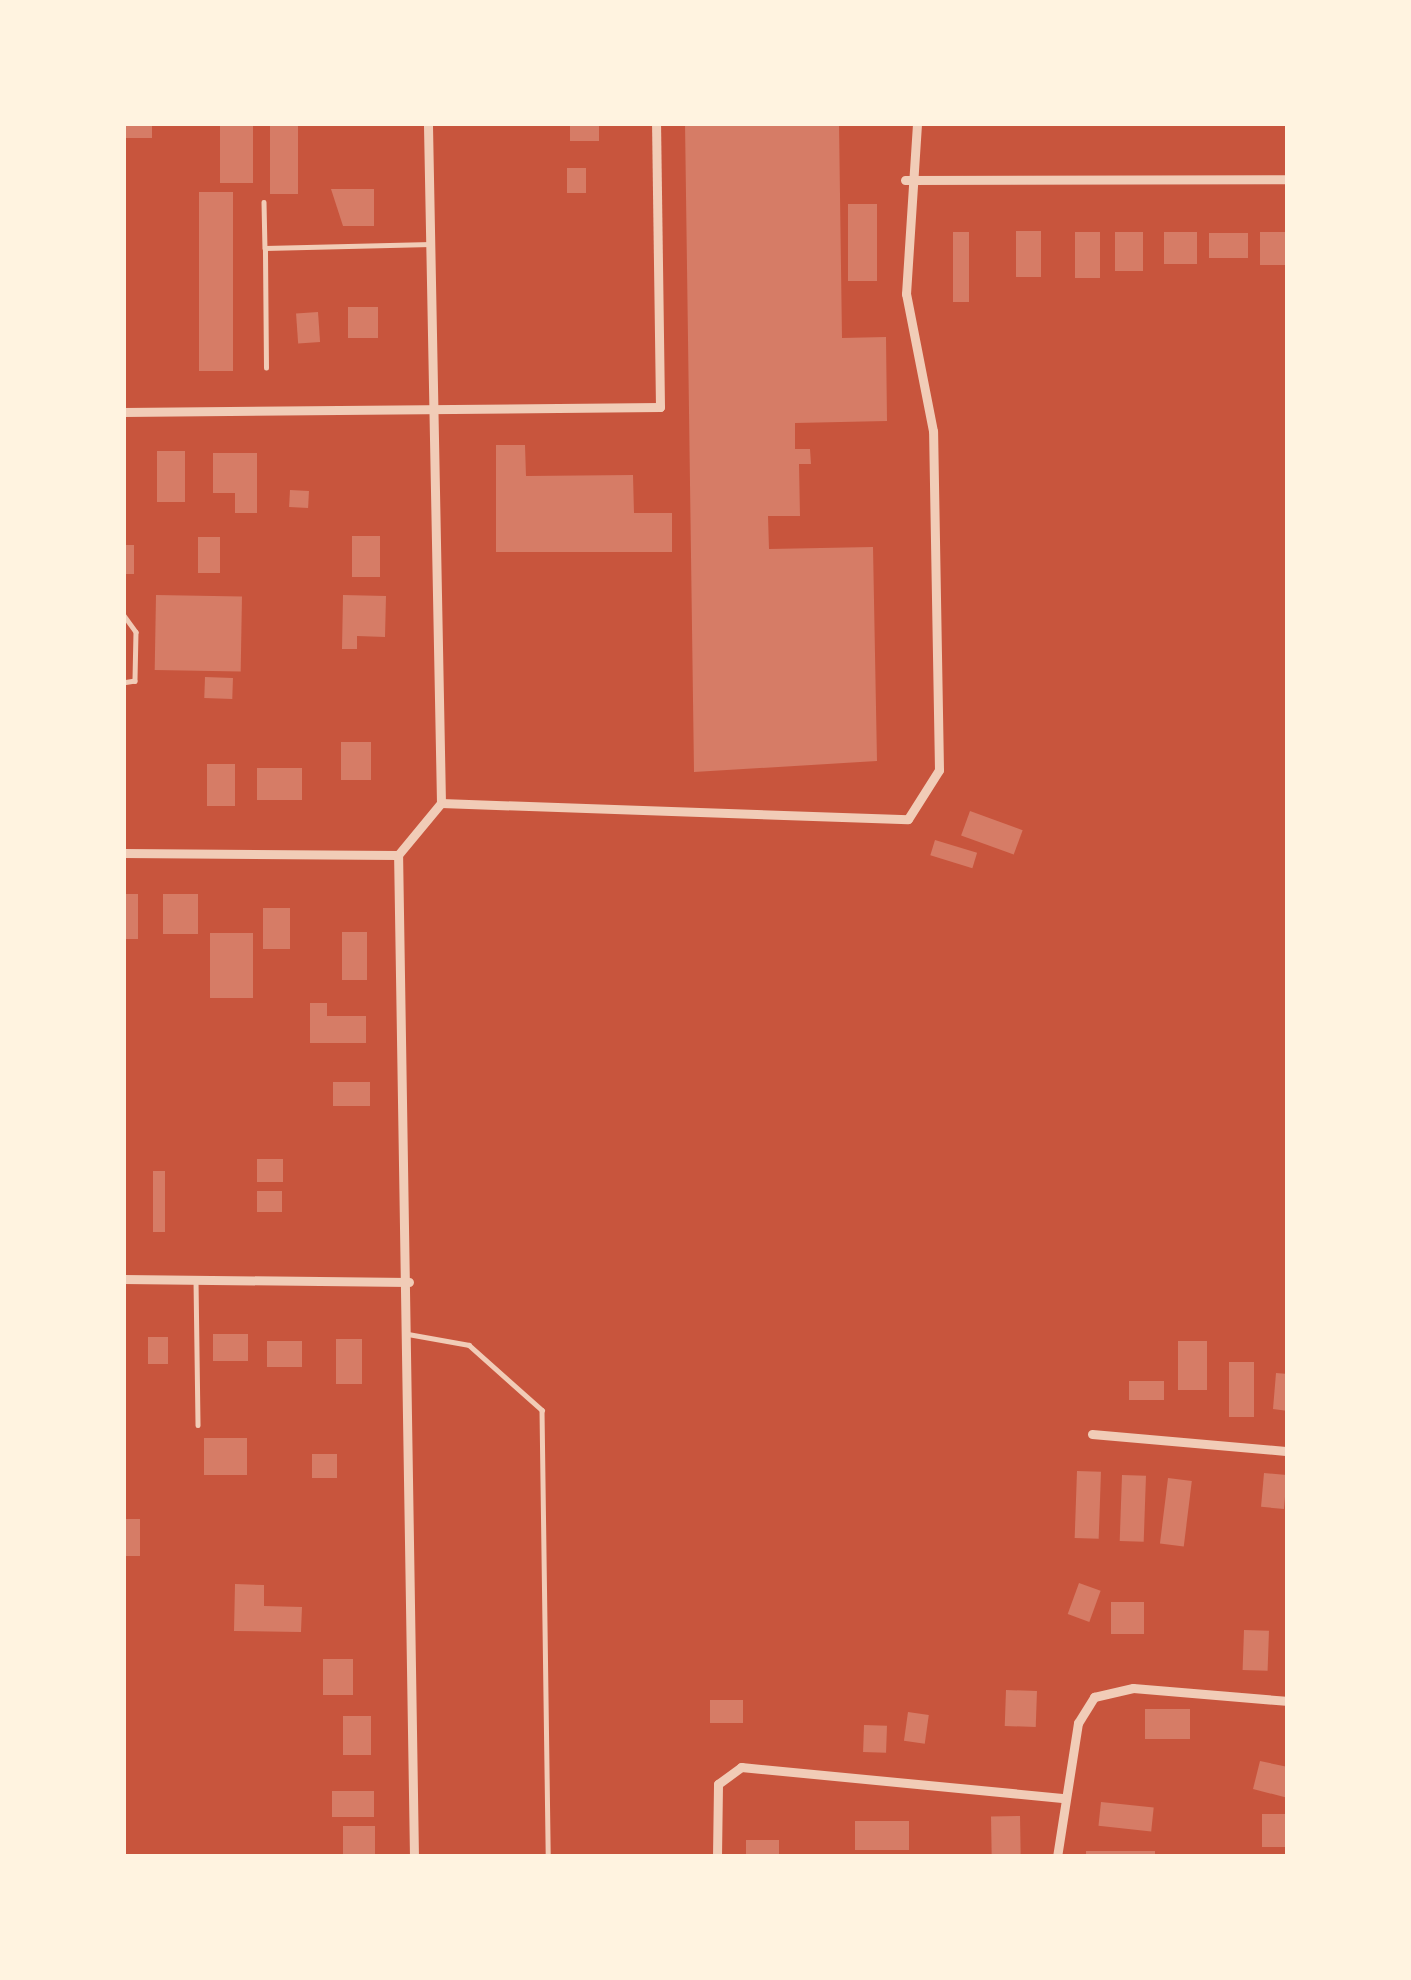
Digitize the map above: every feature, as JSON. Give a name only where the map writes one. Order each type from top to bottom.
[{"type":"street","points":[[414,1857],[409,1282],[398,855],[441,803],[428,123]]},
{"type":"street","points":[[123,412],[660,407],[656,123]]},
{"type":"street","points":[[441,803],[908,819],[939,770],[933,431],[906,295],[905,180],[917,123]]},
{"type":"street","points":[[905,180],[1288,179]]},
{"type":"street","points":[[123,853],[398,855]]},
{"type":"street","points":[[123,1280],[409,1282]]},
{"type":"street","points":[[1092,1434],[1288,1451]]},
{"type":"street","points":[[1057,1857],[1078,1723],[1094,1697],[1133,1688],[1288,1700]]},
{"type":"street","points":[[716,1857],[718,1784],[741,1767],[803,1767],[1066,1798]]},
{"type":"lane","points":[[264,202],[266,368]]},
{"type":"lane","points":[[265,248],[431,244]]},
{"type":"lane","points":[[123,614],[136,632],[135,681],[123,683]]},
{"type":"lane","points":[[196,1280],[197,1425]]},
{"type":"lane","points":[[408,1334],[470,1345],[542,1410],[548,1857]]},
{"type":"building","points":[[123,123],[152,123],[152,138],[123,138]]},
{"type":"building","points":[[220,123],[253,123],[253,183],[220,183]]},
{"type":"building","points":[[270,123],[298,123],[298,194],[270,194]]},
{"type":"building","points":[[570,123],[599,123],[599,141],[570,141]]},
{"type":"building","points":[[685,123],[839,123],[842,338],[886,337],[887,421],[795,423],[795,449],[810,449],[811,464],[799,464],[800,516],[768,516],[769,549],[873,547],[877,761],[694,772]]},
{"type":"building","points":[[567,168],[586,168],[586,193],[567,193]]},
{"type":"building","points":[[331,189],[374,189],[374,226],[343,226]]},
{"type":"building","points":[[199,192],[233,192],[233,371],[199,371]]},
{"type":"building","points":[[848,204],[877,204],[877,281],[848,281]]},
{"type":"building","points":[[1016,231],[1041,231],[1041,277],[1016,277]]},
{"type":"building","points":[[953,232],[969,232],[969,302],[953,302]]},
{"type":"building","points":[[1075,232],[1100,232],[1100,278],[1075,278]]},
{"type":"building","points":[[1115,232],[1143,232],[1143,271],[1115,271]]},
{"type":"building","points":[[1164,232],[1197,232],[1197,264],[1164,264]]},
{"type":"building","points":[[1260,232],[1288,232],[1288,265],[1260,265]]},
{"type":"building","points":[[1209,233],[1248,233],[1248,258],[1209,258]]},
{"type":"building","points":[[348,307],[378,307],[378,338],[348,338]]},
{"type":"building","points":[[318,312],[320,342],[298,343],[296,314]]},
{"type":"building","points":[[496,445],[525,445],[526,476],[633,475],[634,513],[672,513],[672,552],[496,552]]},
{"type":"building","points":[[157,451],[185,451],[185,502],[157,502]]},
{"type":"building","points":[[213,453],[257,453],[257,513],[235,513],[235,493],[213,493]]},
{"type":"building","points":[[290,490],[309,491],[308,508],[289,507]]},
{"type":"building","points":[[352,536],[380,536],[380,577],[352,577]]},
{"type":"building","points":[[198,537],[220,537],[220,573],[198,573]]},
{"type":"building","points":[[123,545],[134,545],[134,574],[123,574]]},
{"type":"building","points":[[156,595],[242,597],[241,671],[155,670]]},
{"type":"building","points":[[343,595],[386,596],[385,637],[357,636],[357,649],[342,649]]},
{"type":"building","points":[[205,677],[233,678],[232,699],[204,698]]},
{"type":"building","points":[[341,742],[371,742],[371,780],[341,780]]},
{"type":"building","points":[[207,764],[235,764],[235,806],[207,806]]},
{"type":"building","points":[[257,768],[302,768],[302,800],[257,800]]},
{"type":"building","points":[[970,811],[1023,830],[1014,855],[961,835]]},
{"type":"building","points":[[935,840],[977,853],[972,868],[930,855]]},
{"type":"building","points":[[123,894],[138,894],[138,939],[123,939]]},
{"type":"building","points":[[163,894],[198,894],[198,934],[163,934]]},
{"type":"building","points":[[263,908],[290,908],[290,949],[263,949]]},
{"type":"building","points":[[342,932],[367,932],[367,980],[342,980]]},
{"type":"building","points":[[210,933],[253,933],[253,998],[210,998]]},
{"type":"building","points":[[310,1003],[327,1003],[327,1016],[366,1016],[366,1043],[310,1043]]},
{"type":"building","points":[[333,1082],[370,1082],[370,1106],[333,1106]]},
{"type":"building","points":[[257,1159],[283,1159],[283,1182],[257,1182]]},
{"type":"building","points":[[153,1171],[165,1171],[165,1232],[153,1232]]},
{"type":"building","points":[[257,1191],[282,1191],[282,1212],[257,1212]]},
{"type":"building","points":[[213,1334],[248,1334],[248,1361],[213,1361]]},
{"type":"building","points":[[148,1337],[168,1337],[168,1364],[148,1364]]},
{"type":"building","points":[[336,1339],[362,1339],[362,1384],[336,1384]]},
{"type":"building","points":[[267,1341],[302,1341],[302,1367],[267,1367]]},
{"type":"building","points":[[1178,1341],[1207,1341],[1207,1390],[1178,1390]]},
{"type":"building","points":[[1229,1362],[1254,1362],[1254,1417],[1229,1417]]},
{"type":"building","points":[[1276,1373],[1288,1374],[1288,1411],[1273,1409]]},
{"type":"building","points":[[1129,1381],[1164,1381],[1164,1400],[1129,1400]]},
{"type":"building","points":[[204,1438],[247,1438],[247,1475],[204,1475]]},
{"type":"building","points":[[312,1454],[337,1454],[337,1478],[312,1478]]},
{"type":"building","points":[[1077,1471],[1101,1472],[1099,1539],[1075,1538]]},
{"type":"building","points":[[1264,1473],[1287,1475],[1284,1509],[1261,1507]]},
{"type":"building","points":[[1122,1475],[1146,1476],[1144,1542],[1120,1541]]},
{"type":"building","points":[[1168,1478],[1192,1481],[1184,1546],[1160,1544]]},
{"type":"building","points":[[123,1519],[140,1519],[140,1556],[123,1556]]},
{"type":"building","points":[[1079,1583],[1101,1591],[1089,1622],[1068,1614]]},
{"type":"building","points":[[235,1584],[264,1585],[264,1606],[302,1607],[301,1632],[234,1631]]},
{"type":"building","points":[[1111,1602],[1144,1602],[1144,1634],[1111,1634]]},
{"type":"building","points":[[1244,1630],[1269,1631],[1268,1671],[1243,1670]]},
{"type":"building","points":[[323,1659],[353,1659],[353,1695],[323,1695]]},
{"type":"building","points":[[1006,1690],[1037,1691],[1036,1727],[1005,1726]]},
{"type":"building","points":[[710,1700],[743,1700],[743,1723],[710,1723]]},
{"type":"building","points":[[1145,1709],[1190,1709],[1190,1739],[1145,1739]]},
{"type":"building","points":[[908,1712],[929,1715],[925,1744],[904,1741]]},
{"type":"building","points":[[343,1716],[371,1716],[371,1755],[343,1755]]},
{"type":"building","points":[[864,1725],[887,1726],[886,1753],[863,1752]]},
{"type":"building","points":[[1260,1761],[1288,1767],[1288,1798],[1253,1789]]},
{"type":"building","points":[[332,1791],[374,1791],[374,1817],[332,1817]]},
{"type":"building","points":[[1101,1802],[1154,1808],[1151,1831],[1098,1826]]},
{"type":"building","points":[[1262,1814],[1287,1814],[1287,1847],[1262,1847]]},
{"type":"building","points":[[1020,1816],[1021,1857],[992,1857],[991,1817]]},
{"type":"building","points":[[855,1821],[909,1821],[909,1850],[855,1850]]},
{"type":"building","points":[[343,1826],[375,1826],[375,1857],[343,1857]]},
{"type":"building","points":[[746,1840],[779,1840],[779,1857],[746,1857]]},
{"type":"building","points":[[1086,1851],[1155,1851],[1155,1857],[1086,1857]]}]
